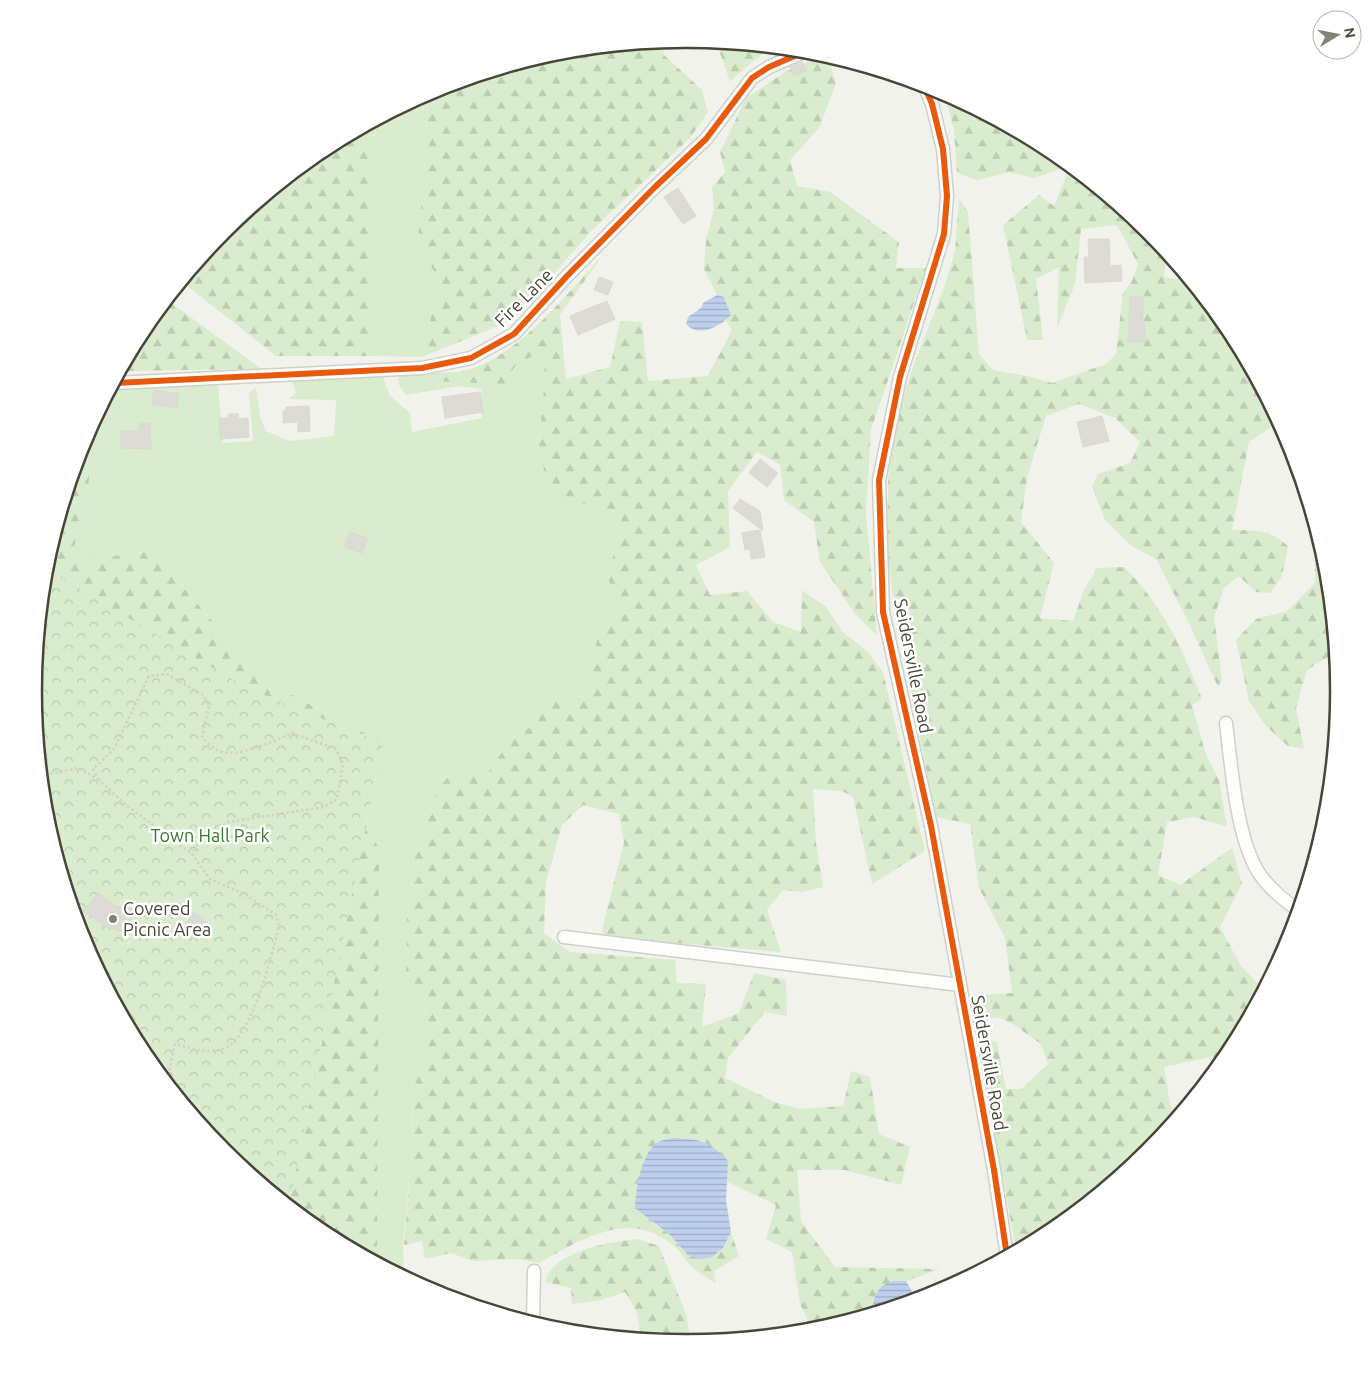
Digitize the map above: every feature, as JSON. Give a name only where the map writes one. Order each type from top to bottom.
[{"type":"street","name":"Fire Lane","points":[[122,383],[422,368],[471,358],[514,334],[585,258],[706,139],[752,78],[769,67],[793,57]]},
{"type":"street","name":"Seidersville Road","points":[[928,94],[944,149],[947,196],[944,234],[900,377],[879,480],[883,612],[931,826],[1006,1249]]},
{"type":"street","points":[[1226,723],[1234,796],[1251,858],[1268,886],[1292,905]]},
{"type":"street","points":[[564,937],[960,985]]},
{"type":"street","points":[[534,1271],[534,1316]]},
{"type":"path","points":[[98,779],[93,769],[114,749],[149,676],[166,674],[203,695],[209,706],[202,737],[217,751],[234,752],[258,747],[292,733],[336,749],[343,764],[337,799],[324,808],[228,822],[200,841],[192,854]]},
{"type":"path","points":[[48,777],[50,774],[79,768],[98,779],[126,805],[192,854],[210,879],[246,895],[276,914],[279,927],[252,1011],[241,1035],[225,1048],[210,1052],[176,1044],[169,1074]]},
{"type":"green space","points":[[644,49],[664,49],[664,55],[702,90],[708,112],[690,138],[593,229],[538,292],[496,327],[422,357],[439,282],[418,239],[427,135],[426,102],[440,96],[519,69],[602,53]]},
{"type":"green space","points":[[718,49],[764,52],[730,81]]},
{"type":"green space","points":[[812,60],[830,64],[836,84],[819,128],[790,160],[797,186],[830,192],[899,242],[896,268],[926,268],[871,430],[866,513],[877,636],[856,615],[820,562],[814,522],[784,500],[780,465],[757,452],[728,491],[730,547],[696,565],[710,595],[747,591],[773,622],[801,632],[802,590],[826,607],[843,632],[868,652],[883,672],[925,851],[872,884],[853,797],[842,791],[813,789],[816,842],[823,887],[802,892],[783,890],[767,910],[781,952],[605,937],[602,929],[624,843],[619,814],[583,805],[562,825],[546,882],[544,933],[570,952],[675,960],[677,983],[706,984],[702,1027],[739,1013],[754,973],[786,980],[787,1016],[765,1012],[728,1058],[725,1078],[774,1102],[801,1109],[843,1106],[851,1071],[870,1077],[879,1134],[910,1147],[901,1185],[845,1170],[797,1170],[801,1221],[835,1267],[940,1269],[906,1281],[895,1281],[878,1305],[853,1313],[809,1323],[800,1304],[792,1252],[766,1239],[776,1205],[726,1181],[728,1161],[653,1223],[670,1235],[688,1255],[712,1257],[723,1248],[731,1232],[739,1256],[714,1271],[716,1284],[694,1269],[676,1248],[659,1236],[642,1230],[625,1228],[607,1231],[572,1245],[539,1263],[517,1259],[473,1261],[451,1253],[425,1259],[422,1241],[404,1245],[412,1151],[413,1089],[432,1035],[422,998],[406,971],[407,919],[416,850],[437,791],[450,774],[489,771],[511,739],[534,725],[541,696],[592,697],[592,665],[597,640],[624,609],[608,580],[621,518],[548,490],[539,445],[545,377],[543,352],[517,363],[504,384],[428,381],[427,372],[458,372],[479,366],[499,356],[537,325],[603,255],[560,315],[566,379],[610,367],[620,321],[642,322],[648,381],[708,376],[732,330],[726,321],[731,315],[724,297],[717,295],[704,269],[706,240],[714,209],[712,187],[725,172],[720,152],[746,98],[785,72]]},
{"type":"green space","points":[[426,102],[427,135],[418,239],[439,282],[422,357],[372,356],[372,130]]},
{"type":"green space","points":[[947,103],[1008,134],[1062,168],[1034,178],[1010,172],[977,180],[957,173],[954,130]]},
{"type":"green space","points":[[372,130],[372,356],[276,356],[186,285],[231,236],[294,180],[328,156]]},
{"type":"green space","points":[[1067,173],[1110,207],[1141,236],[1166,263],[1164,277],[1181,280],[1221,333],[1243,369],[1272,426],[1249,442],[1232,530],[1268,533],[1288,546],[1282,576],[1270,593],[1256,592],[1239,576],[1224,588],[1214,617],[1222,680],[1218,687],[1188,621],[1156,559],[1130,545],[1105,520],[1092,486],[1098,474],[1130,463],[1140,442],[1115,418],[1079,404],[1046,416],[1027,478],[1021,522],[1054,563],[1040,618],[1073,621],[1084,590],[1097,568],[1124,567],[1138,582],[1161,613],[1179,645],[1202,699],[1192,705],[1206,755],[1219,780],[1227,827],[1195,817],[1167,822],[1158,875],[1180,885],[1232,848],[1242,884],[1220,927],[1241,966],[1259,984],[1215,1057],[1164,1067],[1170,1104],[1173,1111],[1141,1146],[1078,1202],[1015,1244],[978,1038],[997,1042],[1006,1089],[1021,1089],[1048,1064],[1041,1044],[1013,1024],[1000,1018],[973,1018],[968,996],[1012,993],[1005,938],[979,888],[970,824],[936,817],[896,622],[887,550],[888,479],[896,424],[910,375],[946,282],[955,251],[959,198],[968,212],[979,354],[993,370],[1028,376],[1052,383],[1106,364],[1116,354],[1123,293],[1132,281],[1138,264],[1117,225],[1081,229],[1075,284],[1057,329],[1059,267],[1036,279],[1043,340],[1027,340],[1003,225],[1039,195],[1054,206]]},
{"type":"green space","points":[[172,304],[262,369],[128,371]]},
{"type":"green space","points":[[543,352],[545,377],[539,445],[621,518],[608,580],[624,609],[597,640],[592,665],[592,697],[541,696],[534,725],[511,739],[489,771],[450,774],[437,791],[416,850],[407,919],[406,970],[422,998],[432,1035],[413,1089],[412,1151],[403,1245],[404,1269],[376,1254],[379,850],[367,821],[383,743],[260,678],[153,551],[71,561],[91,471],[85,463],[91,445],[118,389],[218,385],[223,443],[253,441],[249,393],[256,387],[260,417],[266,431],[289,441],[334,436],[336,400],[289,399],[296,393],[292,382],[297,378],[374,373],[383,377],[390,396],[410,413],[412,432],[482,418],[481,389],[459,386],[406,395],[399,385],[398,377],[403,373],[427,372],[428,381],[517,363]]},
{"type":"green space","name":"Town Hall Park","points":[[85,463],[91,471],[71,561],[153,551],[260,678],[383,743],[367,821],[379,850],[377,1254],[328,1226],[294,1202],[262,1175],[209,1123],[62,847],[55,817],[44,733],[42,691],[44,649],[55,565],[64,524]]},
{"type":"green space","points":[[1315,556],[1324,607],[1328,657],[1307,670],[1296,708],[1304,749],[1288,746],[1266,726],[1249,701],[1236,640],[1256,619],[1287,611],[1315,583]]},
{"type":"green space","name":"Town Hall Park","points":[[54,573],[247,688],[383,743],[290,1199],[231,1146],[175,1083],[129,1013],[91,937],[64,858],[48,775],[42,691],[48,607]]},
{"type":"green space","points":[[638,1239],[659,1246],[686,1314],[689,1334],[642,1333],[636,1310],[625,1292],[601,1300],[572,1304],[571,1288],[545,1282],[550,1271],[559,1262],[584,1250],[613,1242]]},
{"type":"water","points":[[717,295],[724,297],[731,315],[715,327],[709,329],[697,330],[686,324],[688,317],[701,308],[703,303]]},
{"type":"water","points":[[674,1138],[704,1142],[728,1161],[726,1200],[731,1232],[723,1248],[712,1257],[700,1259],[688,1255],[670,1235],[635,1208],[640,1172],[647,1154],[658,1142]]},
{"type":"water","points":[[906,1281],[913,1293],[873,1306],[877,1292],[889,1283]]},
{"type":"building","points":[[802,62],[806,71],[794,76],[790,67]]},
{"type":"building","points":[[678,188],[696,216],[683,224],[664,197]]},
{"type":"building","points":[[1088,239],[1109,239],[1110,266],[1121,265],[1122,281],[1085,283],[1084,257],[1089,257]]},
{"type":"building","points":[[599,277],[613,282],[608,295],[594,290]]},
{"type":"building","points":[[1130,297],[1144,297],[1142,325],[1145,325],[1145,342],[1128,342]]},
{"type":"building","points":[[607,301],[615,319],[578,335],[570,316]]},
{"type":"building","points":[[154,390],[179,394],[177,408],[152,404]]},
{"type":"building","points":[[480,392],[483,412],[445,418],[442,397]]},
{"type":"building","points":[[309,406],[310,431],[298,432],[298,422],[283,423],[283,411],[286,411],[286,407]]},
{"type":"building","points":[[228,414],[238,414],[239,419],[248,418],[249,437],[220,439],[219,418],[228,418]]},
{"type":"building","points":[[1102,416],[1109,441],[1083,447],[1077,422]]},
{"type":"building","points":[[150,423],[151,449],[121,448],[121,431],[139,431],[139,424]]},
{"type":"building","points":[[760,459],[778,473],[767,487],[749,473]]},
{"type":"building","points":[[740,499],[760,511],[763,531],[733,508]]},
{"type":"building","points":[[760,530],[765,557],[751,559],[750,549],[745,550],[742,533]]},
{"type":"building","points":[[350,532],[368,538],[362,553],[345,547]]},
{"type":"building","name":"Covered Picnic Area","points":[[98,893],[114,905],[134,910],[127,933],[104,926],[83,911]]},
{"type":"building","points":[[194,912],[207,922],[198,934],[186,923]]},
{"type":"cycle path","points":[[122,383],[422,368],[471,358],[514,334],[567,276],[655,187],[706,139],[752,78],[769,67],[793,57]]},
{"type":"cycle path","points":[[928,95],[943,149],[947,196],[944,234],[900,377],[879,480],[883,612],[931,826],[994,1170],[1006,1249]]},
{"type":"place","name":"Covered Picnic Area","points":[[113,919]]}]
